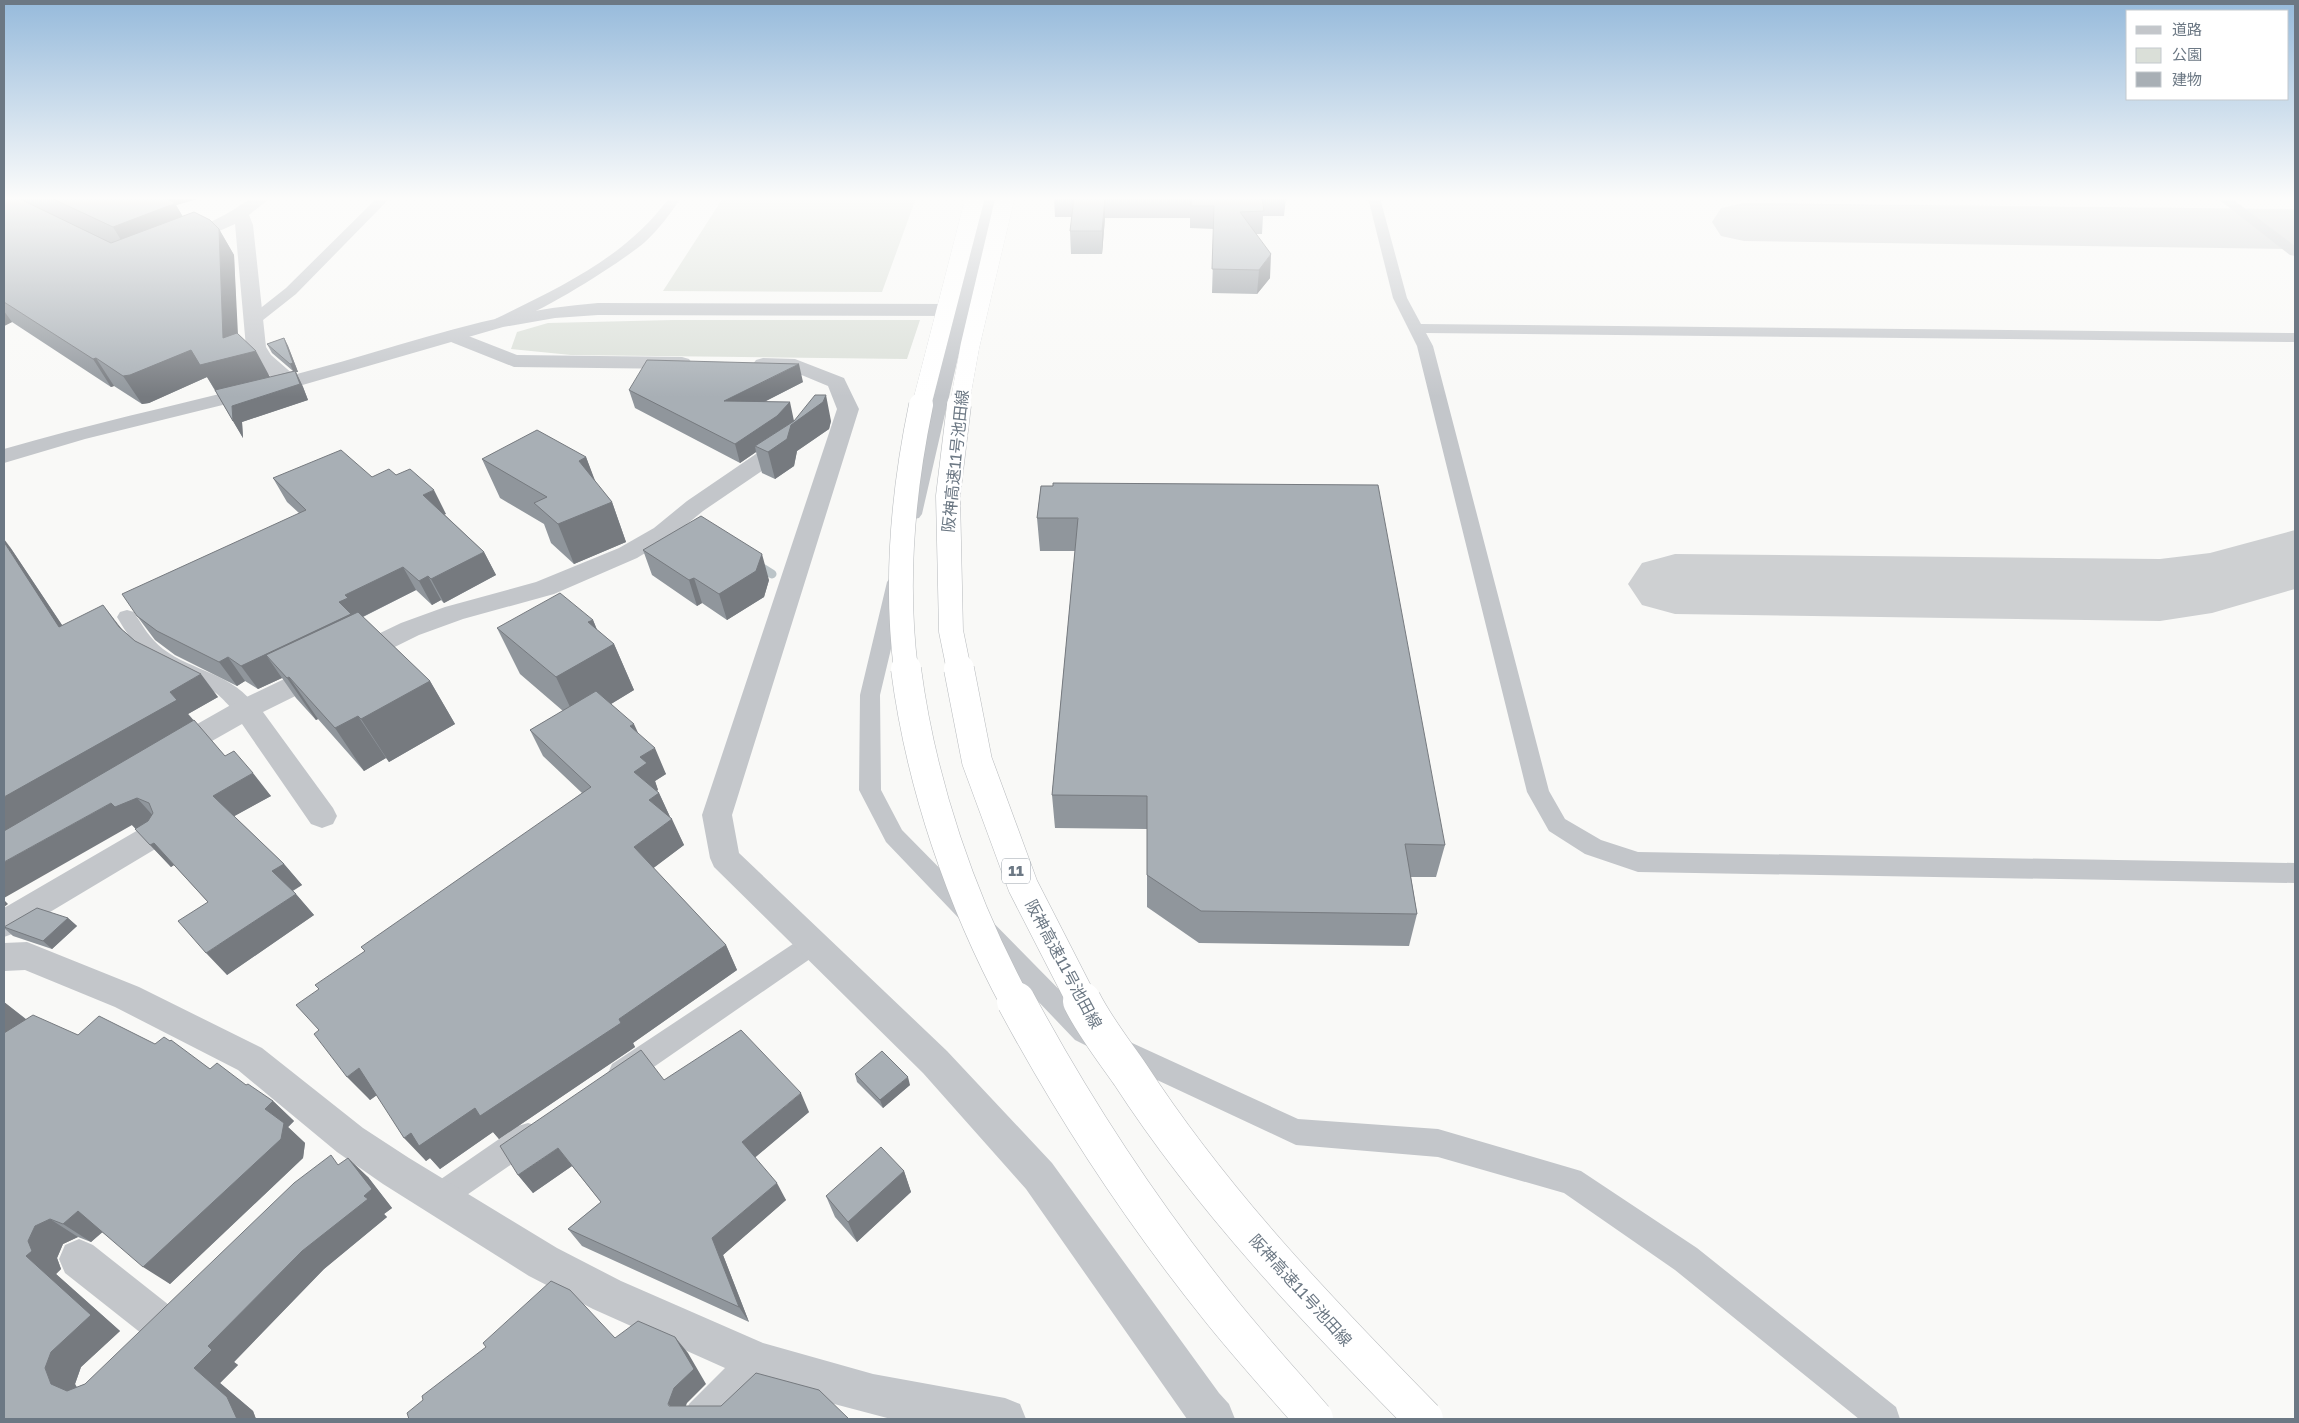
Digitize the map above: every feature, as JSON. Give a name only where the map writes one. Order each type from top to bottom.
[{"type":"highway","points":[[957,264],[926,382],[907,499],[902,566],[902,619],[908,682],[921,752],[928,778],[962,885],[993,955],[1029,1028],[1073,1102],[1135,1197],[1218,1308],[1314,1419]]},
{"type":"highway","name":"阪神高速11号池田線","points":[[989,264],[962,381],[954,435],[948,497],[946,564],[956,676],[970,738],[988,800],[1015,870],[1045,933],[1082,1002],[1126,1072],[1186,1158],[1272,1261],[1385,1381],[1424,1419]]},
{"type":"street","points":[[248,264],[253,321],[259,354],[292,382]]},
{"type":"street","points":[[4,456],[78,434],[292,382],[500,322],[554,312],[598,309],[962,310],[973,264]]},
{"type":"street","points":[[453,336],[514,361],[708,364]]},
{"type":"street","points":[[150,764],[246,709],[410,629],[454,613],[545,588],[628,553],[662,533],[695,506],[791,441],[823,414],[837,382],[795,365],[737,364]]},
{"type":"street","points":[[823,414],[848,408],[717,815],[725,858],[935,1062],[1039,1176],[1200,1416]]},
{"type":"street","points":[[246,709],[322,816]]},
{"type":"street","points":[[4,924],[156,834]]},
{"type":"street","points":[[4,957],[27,956],[127,996],[250,1059],[350,1140],[438,1198],[543,1262],[607,1296],[689,1330],[759,1364],[873,1395],[1005,1419]]},
{"type":"street","points":[[322,1167],[350,1140]]},
{"type":"street","points":[[79,1259],[170,1312],[132,1350]]},
{"type":"street","points":[[704,1419],[759,1364]]},
{"type":"lane","points":[[253,321],[291,291],[318,264]]},
{"type":"lane","points":[[500,322],[563,292],[605,264]]},
{"type":"lane","points":[[1391,264],[1400,298],[1425,346],[1538,792],[1557,825],[1594,847],[1638,862],[2295,873]]},
{"type":"lane","points":[[962,310],[870,695],[870,790],[894,836],[1084,1032],[1296,1132],[1438,1142],[1571,1181],[1686,1259],[1884,1419]]},
{"type":"lane","points":[[1414,328],[2295,336]]},
{"type":"lane","points":[[127,617],[137,634],[156,654],[223,688],[246,709]]},
{"type":"lane","points":[[600,1088],[814,943]]},
{"type":"lane","points":[[438,1198],[551,1121]]},
{"type":"green space","points":[[680,264],[892,264],[882,292],[663,291]]},
{"type":"green space","points":[[673,320],[920,320],[907,359],[571,355],[511,349],[517,332],[548,323]]},
{"type":"building","points":[[4,264],[220,264],[223,338],[237,333],[256,351],[200,365],[191,350],[130,375],[123,376],[4,302]]},
{"type":"building","points":[[1212,264],[1263,264],[1259,270],[1212,269]]},
{"type":"building","points":[[284,338],[293,363],[290,364],[267,344]]},
{"type":"building","points":[[647,360],[799,364],[724,401],[790,402],[777,416],[735,444],[629,390]]},
{"type":"building","points":[[295,371],[300,384],[232,406],[233,421],[215,390]]},
{"type":"building","points":[[815,395],[826,395],[823,402],[791,425],[787,439],[768,452],[755,446],[794,421]]},
{"type":"building","points":[[537,430],[586,457],[579,461],[612,502],[558,524],[534,503],[547,497],[482,459]]},
{"type":"building","points":[[341,450],[372,477],[389,469],[396,475],[410,469],[434,490],[423,495],[484,552],[431,579],[428,576],[419,581],[403,567],[345,595],[348,598],[339,602],[351,614],[241,666],[228,657],[219,662],[157,631],[137,616],[122,594],[306,510],[273,478]]},
{"type":"building","points":[[1053,483],[1378,485],[1445,845],[1405,844],[1417,914],[1201,911],[1147,875],[1147,796],[1052,795],[1078,518],[1037,518],[1041,486],[1053,486]]},
{"type":"building","points":[[701,516],[762,554],[756,571],[719,594],[694,578],[689,580],[643,550]]},
{"type":"building","points":[[4,542],[59,627],[103,605],[119,627],[135,641],[201,674],[170,692],[177,700],[4,797]]},
{"type":"building","points":[[560,593],[593,620],[588,622],[614,644],[556,677],[497,628]]},
{"type":"building","points":[[358,612],[430,681],[361,719],[358,716],[335,728],[289,677],[287,678],[266,655]]},
{"type":"building","points":[[596,691],[634,724],[630,726],[655,748],[640,757],[647,763],[634,772],[659,793],[649,800],[672,819],[634,847],[726,945],[619,1019],[621,1023],[480,1116],[475,1108],[419,1146],[411,1133],[404,1138],[359,1068],[347,1077],[314,1034],[319,1030],[296,1005],[319,989],[315,985],[365,951],[361,947],[591,787],[530,730]]},
{"type":"building","points":[[194,720],[225,756],[234,751],[253,773],[213,796],[284,864],[272,871],[296,894],[206,953],[178,921],[208,902],[154,843],[150,845],[135,829],[148,821],[153,813],[149,803],[137,798],[115,807],[111,803],[4,862],[4,831]]},
{"type":"building","points":[[37,908],[68,918],[43,941],[4,927]]},
{"type":"building","points":[[33,1015],[78,1035],[99,1016],[155,1044],[164,1037],[171,1040],[210,1069],[217,1063],[246,1085],[248,1084],[273,1101],[265,1109],[284,1123],[281,1139],[143,1267],[78,1211],[63,1224],[50,1219],[35,1226],[28,1241],[32,1251],[26,1256],[91,1315],[51,1352],[45,1368],[51,1384],[67,1391],[85,1384],[294,1183],[331,1155],[338,1165],[348,1158],[372,1189],[364,1196],[368,1199],[302,1251],[208,1346],[212,1350],[194,1368],[227,1397],[237,1419],[4,1419],[4,1033]]},
{"type":"building","points":[[741,1030],[801,1093],[742,1142],[777,1183],[712,1238],[739,1307],[568,1229],[601,1202],[558,1148],[518,1175],[500,1146],[641,1050],[664,1080]]},
{"type":"building","points":[[882,1051],[908,1077],[880,1100],[855,1074]]},
{"type":"building","points":[[881,1147],[904,1171],[848,1222],[826,1196]]},
{"type":"building","points":[[551,1281],[570,1290],[615,1338],[638,1321],[675,1337],[694,1369],[674,1388],[669,1406],[721,1406],[756,1373],[819,1390],[849,1419],[409,1419],[407,1413],[423,1400],[422,1396],[486,1347],[483,1343]]},
{"type":"waterway","points":[[754,563],[772,574]]},
{"type":"taxiway","points":[[1675,584],[2160,590],[2212,583],[2295,559]]}]
